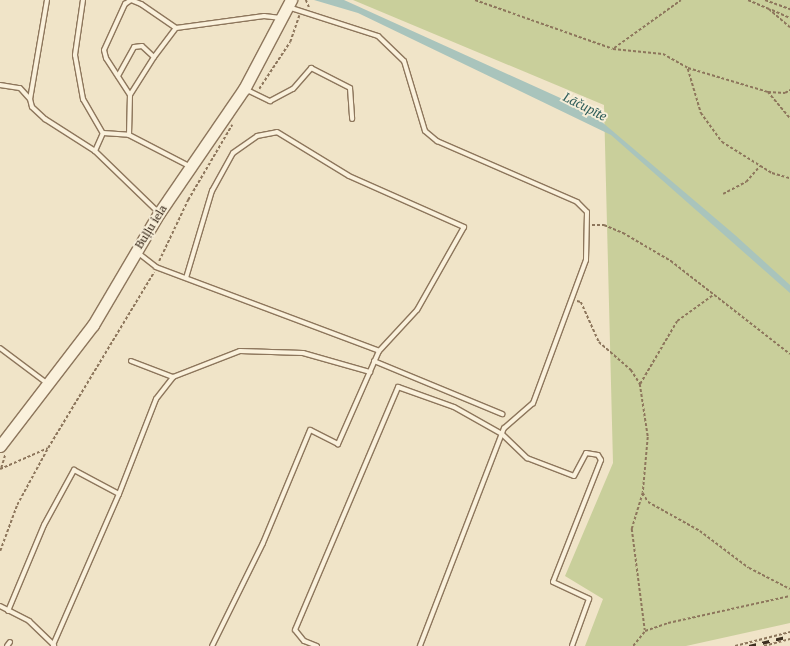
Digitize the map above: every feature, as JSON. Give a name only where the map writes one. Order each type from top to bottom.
[{"type":"street","name":"Buļļu iela","points":[[2,451],[48,384],[93,325],[159,213],[249,91],[290,4]]},
{"type":"lane","points":[[47,0],[30,99],[32,107],[44,119],[95,151],[159,213]]},
{"type":"lane","points":[[83,0],[74,55],[77,82],[83,99],[103,133]]},
{"type":"lane","points":[[130,95],[104,50],[128,2],[141,4],[176,28],[264,16],[283,18]]},
{"type":"lane","points":[[290,4],[301,11],[378,36],[393,46],[413,82],[425,131],[437,141],[578,202],[587,212],[588,225],[586,260],[533,403],[502,434],[420,646]]},
{"type":"lane","points":[[128,135],[130,95],[154,57],[176,28]]},
{"type":"lane","points":[[118,76],[134,46],[142,46],[154,57]]},
{"type":"lane","points":[[249,91],[270,101],[293,89],[311,68],[350,88],[352,119]]},
{"type":"lane","points":[[0,85],[20,88],[30,99]]},
{"type":"lane","points":[[186,278],[212,191],[233,153],[257,136],[277,132],[348,176],[464,227],[417,310],[379,351],[338,444],[310,430],[263,542],[212,646]]},
{"type":"lane","points":[[95,151],[103,133]]},
{"type":"lane","points":[[103,133],[128,135],[192,167]]},
{"type":"lane","points":[[136,251],[156,267],[379,351]]},
{"type":"lane","points":[[0,348],[48,384]]},
{"type":"lane","points":[[0,606],[8,612],[29,621],[54,645],[119,494],[156,399],[173,377],[240,351],[302,353],[370,372]]},
{"type":"lane","points":[[132,361],[173,377]]},
{"type":"lane","points":[[374,361],[502,414]]},
{"type":"lane","points":[[317,646],[304,641],[295,630],[398,387],[454,407],[502,434],[527,458],[574,476],[586,453],[598,455],[601,460],[553,582],[589,599],[572,646]]},
{"type":"lane","points":[[8,612],[44,525],[74,470],[119,494]]},
{"type":"path","points":[[475,0],[613,49],[663,54],[688,68],[768,92],[785,93],[790,90]]},
{"type":"path","points":[[613,49],[680,0]]},
{"type":"path","points":[[748,0],[790,18]]},
{"type":"path","points":[[765,0],[790,10]]},
{"type":"path","points":[[769,9],[790,27]]},
{"type":"path","points":[[249,91],[290,42],[301,11]]},
{"type":"path","points":[[688,68],[701,113],[710,129],[738,154],[760,166],[790,178]]},
{"type":"path","points":[[768,92],[790,118]]},
{"type":"path","points":[[0,551],[17,505],[48,448],[128,312],[149,285],[188,200],[235,120]]},
{"type":"path","points":[[723,194],[746,182],[760,166]]},
{"type":"path","points":[[588,225],[604,225],[623,232],[671,261],[790,354]]},
{"type":"path","points":[[640,384],[677,321],[713,295]]},
{"type":"path","points":[[571,299],[582,302],[599,342],[631,370],[640,384],[648,437],[643,493],[632,529],[645,631]]},
{"type":"path","points":[[0,470],[48,448]]},
{"type":"path","points":[[0,470],[2,451]]},
{"type":"path","points":[[643,493],[648,502],[700,531],[749,568],[790,589]]},
{"type":"path","points":[[633,646],[645,631],[690,617],[790,596]]},
{"type":"path","points":[[735,646],[790,632]]},
{"type":"path","points":[[764,646],[790,639]]},
{"type":"green space","points":[[353,0],[790,0],[790,623],[686,646],[585,646],[603,599],[565,576],[613,463],[604,105]]},
{"type":"water","name":"Lāčupīte","points":[[314,0],[344,0],[589,111],[735,235],[790,285],[790,293],[611,135],[358,13]]},
{"type":"railway","points":[[749,646],[790,636]]}]
